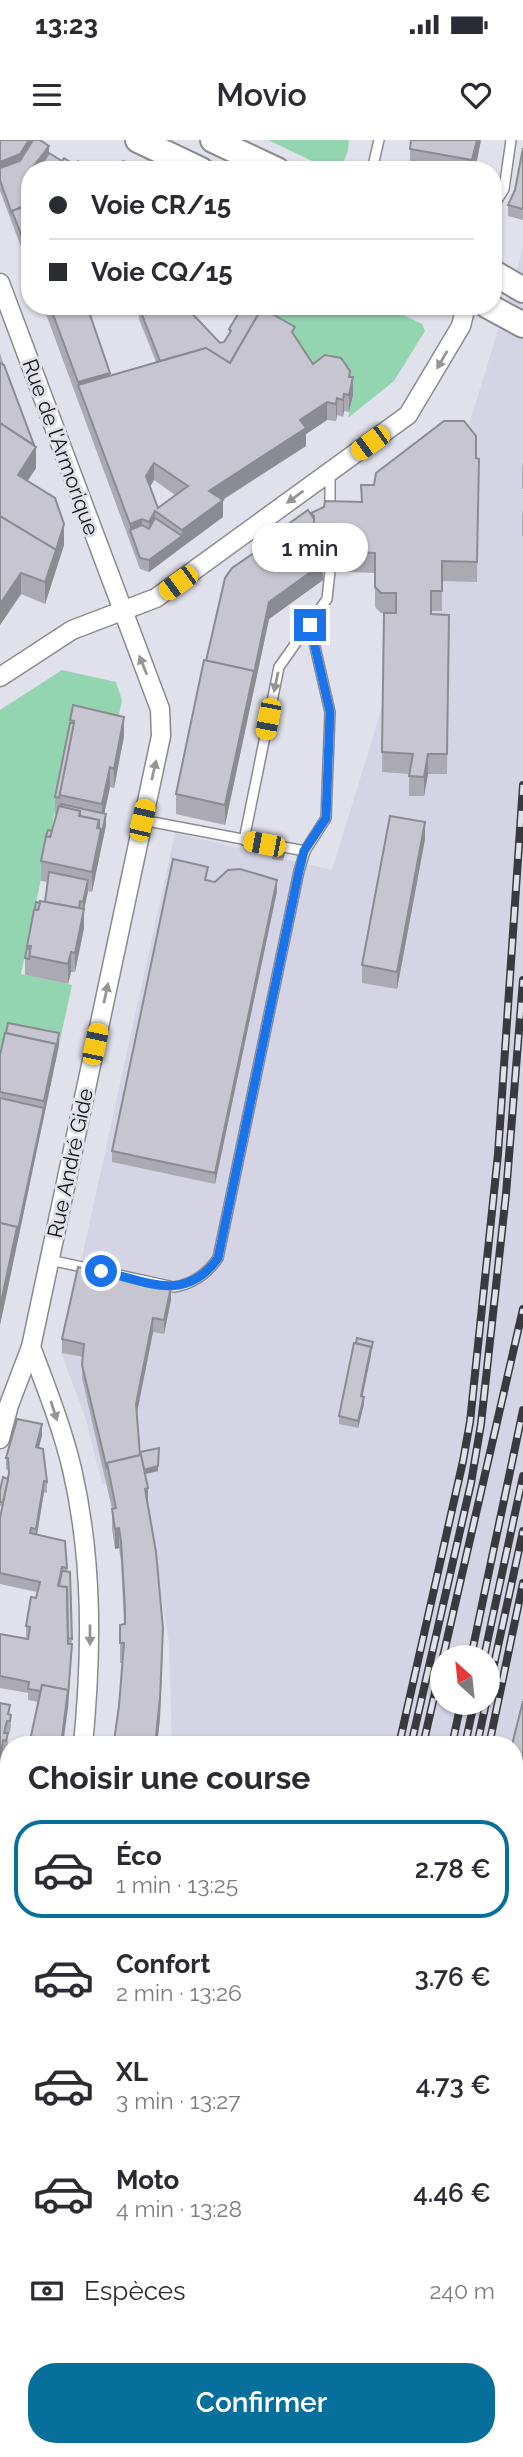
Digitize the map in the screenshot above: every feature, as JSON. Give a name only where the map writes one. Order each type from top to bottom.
[{"type":"main road","points":[[138,140],[182,161]]},
{"type":"main road","points":[[213,140],[258,161]]},
{"type":"main road","points":[[502,286],[523,325]]},
{"type":"street","name":"Rue de l'Armorique","points":[[0,285],[162,720]]},
{"type":"street","points":[[0,677],[72,630],[156,598],[408,415],[461,326],[464,315]]},
{"type":"street","name":"Rue André Gide","points":[[0,1439],[9,1405],[31,1347],[161,736],[162,720]]},
{"type":"street","points":[[31,1347],[71,1468],[87,1557],[90,1675],[84,1736]]},
{"type":"lane","points":[[374,161],[379,140]]},
{"type":"lane","points":[[502,192],[513,143],[523,150]]},
{"type":"lane","points":[[330,472],[330,521]]},
{"type":"lane","points":[[244,840],[279,667],[327,599],[330,571]]},
{"type":"lane","points":[[50,1260],[174,1287],[187,1285],[210,1270],[218,1258],[304,851],[326,818],[330,712],[310,625]]},
{"type":"lane","points":[[142,820],[304,851]]},
{"type":"shaded area","points":[[523,249],[523,1701],[514,1736],[172,1736],[169,1642],[141,1475],[102,1484],[86,1419],[61,1353],[175,833],[332,870]]},
{"type":"green space","points":[[268,140],[349,140],[344,161],[312,161]]},
{"type":"green space","points":[[268,315],[403,315],[422,324],[425,331],[394,381],[348,418],[353,395],[313,382],[262,326]]},
{"type":"green space","points":[[62,670],[116,682],[122,700],[115,734],[73,726],[21,974],[72,985],[59,1045],[0,1072],[0,710]]},
{"type":"building","points":[[0,140],[29,140],[20,154],[0,162]]},
{"type":"building","points":[[33,140],[40,140],[49,146],[38,161],[21,161],[21,208],[12,211],[12,214],[0,180],[0,168],[20,161]]},
{"type":"building","points":[[411,140],[477,140],[472,160],[410,149]]},
{"type":"building","points":[[523,148],[523,209],[508,205],[515,190]]},
{"type":"building","points":[[49,153],[62,161],[44,161]]},
{"type":"building","points":[[21,208],[21,234],[12,211]]},
{"type":"building","points":[[53,315],[90,315],[110,373],[78,382]]},
{"type":"building","points":[[142,315],[194,315],[220,343],[224,342],[231,331],[229,329],[238,315],[258,315],[230,363],[206,348],[160,361]]},
{"type":"building","points":[[258,315],[274,315],[295,327],[292,332],[313,364],[325,355],[341,358],[350,371],[349,377],[353,377],[349,395],[344,394],[343,400],[337,398],[336,404],[327,402],[300,420],[306,428],[209,491],[223,500],[182,530],[155,511],[149,522],[142,519],[130,524],[78,385],[206,348],[230,363]],"holes":[[[154,463],[188,486],[158,508],[146,476]]]},
{"type":"building","points":[[0,363],[4,365],[34,445],[0,423]]},
{"type":"building","points":[[444,421],[464,421],[476,436],[476,458],[479,459],[477,562],[442,561],[442,591],[431,591],[431,614],[449,615],[447,754],[428,754],[424,777],[409,776],[413,754],[382,752],[384,613],[396,613],[396,593],[381,593],[375,587],[375,553],[323,551],[323,561],[312,568],[314,516],[311,513],[324,507],[325,501],[362,502],[361,485],[374,485],[376,473]]},
{"type":"building","points":[[0,423],[36,447],[18,475],[55,498],[64,524],[56,550],[0,516]]},
{"type":"building","points":[[308,510],[314,519],[312,571],[269,602],[254,673],[206,661],[225,578],[232,568],[261,548],[259,545]]},
{"type":"building","points":[[0,516],[56,550],[45,582],[21,573],[0,604]]},
{"type":"building","points":[[155,518],[182,536],[149,560],[140,558],[130,530],[142,525],[149,529]]},
{"type":"building","points":[[204,660],[254,671],[225,805],[176,794]]},
{"type":"building","points":[[73,705],[124,717],[114,769],[110,767],[102,804],[59,795],[74,721],[70,720]]},
{"type":"building","points":[[70,723],[74,723],[59,798],[55,797]]},
{"type":"building","points":[[61,804],[106,814],[101,837],[99,820],[80,816],[80,811],[61,807]]},
{"type":"building","points":[[59,806],[80,811],[79,816],[99,820],[97,828],[101,829],[92,872],[41,861],[46,836],[50,837]]},
{"type":"building","points":[[390,816],[425,822],[397,972],[362,965]]},
{"type":"building","points":[[273,851],[284,853],[283,857],[272,855]]},
{"type":"building","points":[[173,859],[208,867],[205,880],[215,882],[228,870],[240,869],[277,880],[215,1173],[112,1151]]},
{"type":"building","points":[[49,872],[88,880],[79,908],[45,902]]},
{"type":"building","points":[[40,901],[84,909],[75,953],[71,952],[68,964],[29,956],[31,946],[27,946],[34,910],[38,910]]},
{"type":"building","points":[[27,948],[30,949],[29,959],[25,958]]},
{"type":"building","points":[[8,1023],[59,1033],[56,1050],[56,1044],[6,1033]]},
{"type":"building","points":[[5,1033],[56,1044],[44,1101],[0,1092],[0,1055]]},
{"type":"building","points":[[0,1098],[44,1108],[17,1234],[17,1227],[0,1223]]},
{"type":"building","points":[[0,1223],[17,1227],[0,1307]]},
{"type":"building","points":[[78,1267],[96,1271],[95,1275],[98,1275],[99,1271],[171,1287],[164,1320],[153,1318],[136,1404],[140,1455],[107,1463],[107,1469],[82,1365],[84,1344],[62,1339]]},
{"type":"building","points":[[357,1338],[373,1342],[371,1349],[356,1343]]},
{"type":"building","points":[[354,1343],[371,1347],[358,1421],[339,1416]]},
{"type":"building","points":[[17,1419],[42,1424],[36,1447],[43,1449],[47,1482],[44,1481],[36,1529],[31,1528],[30,1533],[65,1541],[67,1568],[62,1567],[58,1586],[67,1587],[68,1644],[72,1644],[68,1696],[68,1690],[42,1685],[41,1691],[28,1689],[29,1682],[0,1676],[0,1634],[28,1639],[30,1627],[26,1626],[31,1597],[36,1598],[40,1582],[0,1573],[0,1518],[9,1473],[6,1458]]},
{"type":"building","points":[[159,1448],[158,1466],[144,1470],[140,1452]]},
{"type":"building","points":[[141,1455],[148,1488],[145,1489],[156,1552],[163,1628],[156,1736],[115,1736],[124,1643],[120,1643],[120,1625],[125,1624],[125,1609],[121,1541],[119,1528],[115,1529],[112,1509],[116,1508],[107,1463]]},
{"type":"building","points":[[3,1477],[8,1479],[3,1502],[0,1502],[0,1490]]},
{"type":"building","points":[[62,1571],[70,1572],[72,1639],[68,1638],[67,1587],[59,1586]]},
{"type":"building","points":[[42,1685],[68,1690],[62,1736],[31,1736]]},
{"type":"building","points":[[523,1701],[523,1736],[514,1736]]},
{"type":"building","points":[[0,1703],[10,1705],[8,1714],[11,1715],[4,1733],[8,1733],[7,1736],[0,1736]]},
{"type":"railway","points":[[401,1736],[470,1422],[498,1154],[523,785]]},
{"type":"railway","points":[[413,1736],[471,1483],[481,1424],[506,1194],[523,980]]},
{"type":"railway","points":[[446,1645],[523,1309]]},
{"type":"railway","points":[[474,1645],[523,1410]]},
{"type":"railway","points":[[487,1645],[523,1476]]},
{"type":"railway","points":[[498,1645],[523,1531]]},
{"type":"railway","points":[[491,1736],[523,1583]]},
{"type":"railway","points":[[425,1736],[430,1715]]},
{"type":"railway","points":[[454,1736],[458,1715]]},
{"type":"railway","points":[[467,1736],[471,1715]]},
{"type":"railway","points":[[479,1736],[483,1715]]},
{"type":"route","points":[[101,1271],[174,1287],[187,1285],[210,1270],[218,1258],[299,871],[304,851],[326,818],[330,712],[310,625]]}]
